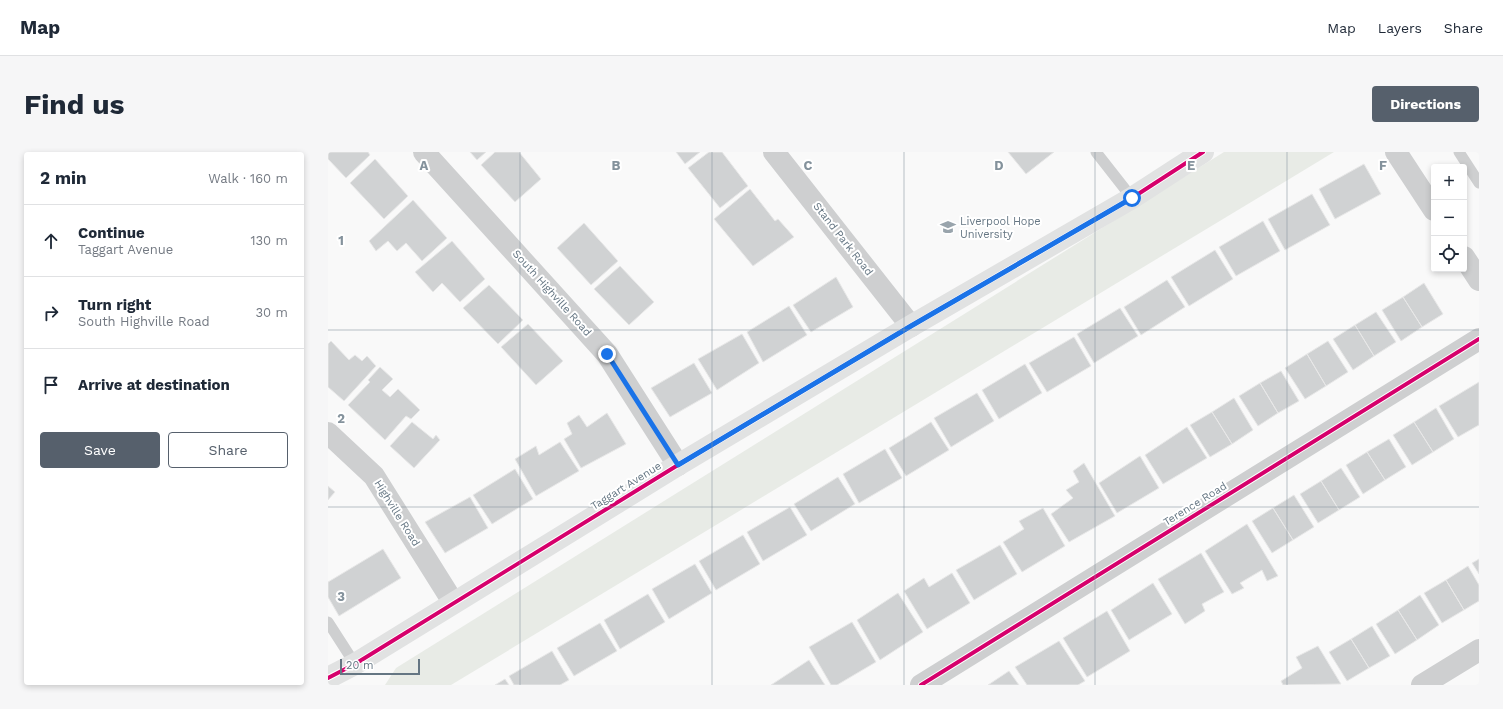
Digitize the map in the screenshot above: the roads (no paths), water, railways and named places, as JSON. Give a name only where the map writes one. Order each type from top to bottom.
[{"type":"street","name":"South Highville Road","points":[[424,152],[607,354],[678,465]]},
{"type":"street","name":"Stand Park Road","points":[[774,152],[911,326]]},
{"type":"street","name":"Taggart Avenue","points":[[328,678],[355,664],[453,602],[678,465],[911,326],[1132,198],[1203,152]]},
{"type":"street","points":[[1396,152],[1431,205]]},
{"type":"street","points":[[1467,262],[1479,280]]},
{"type":"street","name":"Terence Road","points":[[921,685],[1479,339]]},
{"type":"street","name":"Highville Road","points":[[328,433],[374,476],[453,602]]},
{"type":"street","points":[[1422,685],[1479,650]]},
{"type":"street","name":"Taggart Avenue","points":[[334,685],[355,664]]},
{"type":"lane","points":[[1096,152],[1132,198]]},
{"type":"lane","points":[[1459,152],[1479,184]]},
{"type":"lane","points":[[328,622],[355,664]]},
{"type":"place","name":"Liverpool Hope University","points":[[948,227]]}]
